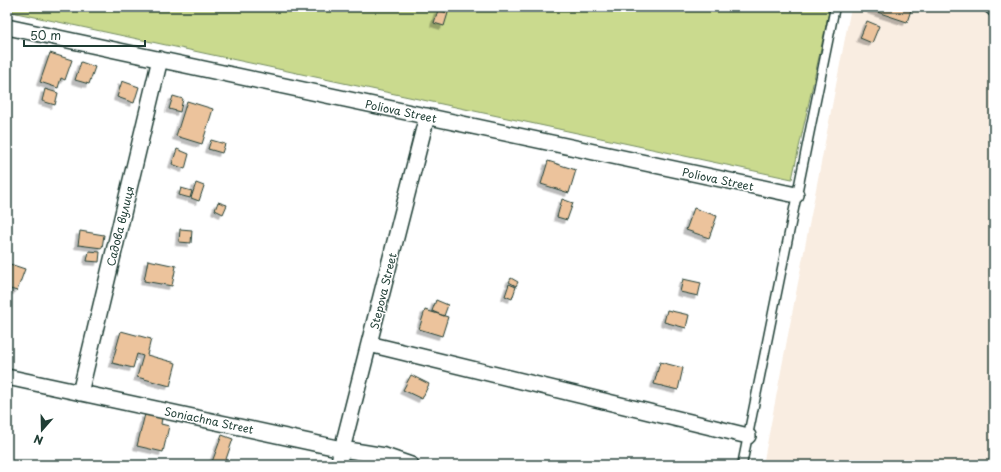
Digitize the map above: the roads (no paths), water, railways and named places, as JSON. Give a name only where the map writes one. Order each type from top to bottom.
[{"type":"street","name":"Poliova Street","points":[[7,27],[796,195]]},
{"type":"street","name":"Садова вулиця","points":[[80,392],[160,59]]},
{"type":"street","name":"Stepova Street","points":[[338,465],[427,116]]},
{"type":"street","points":[[369,344],[748,436]]},
{"type":"street","name":"Soniachna Street","points":[[7,377],[342,449],[385,456],[411,465]]},
{"type":"lane","points":[[742,465],[835,7]]},
{"type":"lane","points":[[987,7],[994,13]]}]
